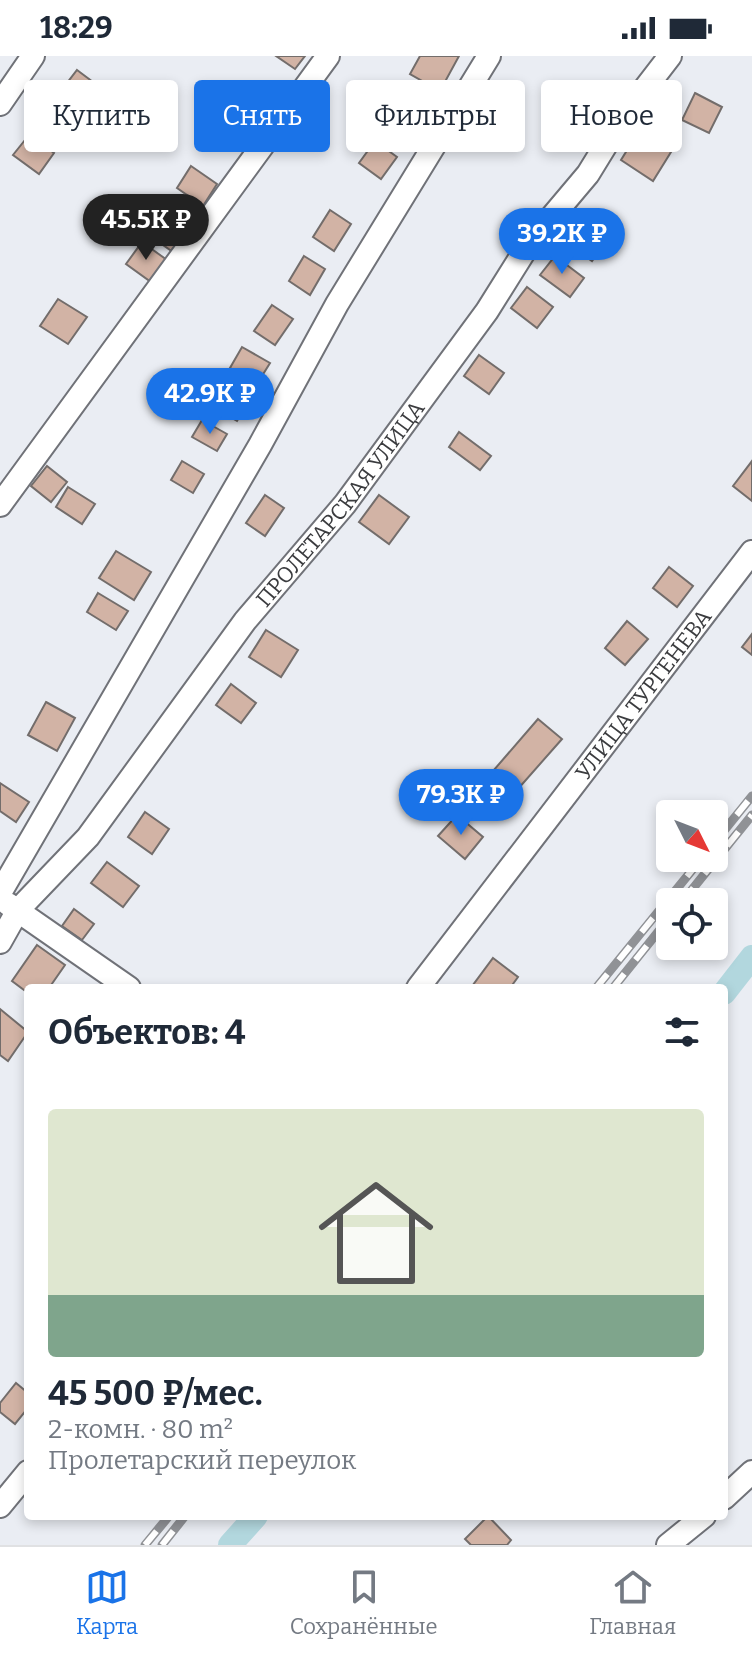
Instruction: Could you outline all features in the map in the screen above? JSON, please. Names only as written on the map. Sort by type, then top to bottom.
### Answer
[{"type":"street","points":[[0,104],[33,56]]},
{"type":"street","points":[[0,505],[328,56]]},
{"type":"street","points":[[0,893],[260,445],[337,304],[489,56]]},
{"type":"street","name":"ПРОЛЕТАРСКАЯ УЛИЦА","points":[[0,942],[9,905],[88,837],[245,621],[345,504],[487,311],[529,244],[588,174],[623,117],[670,56]]},
{"type":"street","name":"УЛИЦА ТУРГЕНЕВА","points":[[421,984],[752,552]]},
{"type":"street","points":[[9,905],[123,984]]},
{"type":"street","points":[[728,1494],[752,1472]]},
{"type":"street","points":[[0,1506],[24,1477]]},
{"type":"street","points":[[668,1545],[699,1520]]},
{"type":"building","points":[[276,56],[305,56],[295,69]]},
{"type":"building","points":[[420,56],[459,56],[446,80],[421,80],[410,74]]},
{"type":"building","points":[[77,70],[90,80],[69,80]]},
{"type":"building","points":[[695,93],[722,107],[709,133],[682,120]]},
{"type":"building","points":[[24,141],[24,152],[54,153],[39,174],[13,155]]},
{"type":"building","points":[[367,152],[390,152],[397,157],[381,179],[359,163]]},
{"type":"building","points":[[626,152],[671,152],[653,181],[621,160]]},
{"type":"building","points":[[191,166],[217,184],[203,206],[177,188]]},
{"type":"building","points":[[163,207],[191,226],[173,252],[146,233]]},
{"type":"building","points":[[330,210],[351,224],[334,251],[313,237]]},
{"type":"building","points":[[579,220],[607,240],[592,261],[564,241]]},
{"type":"building","points":[[142,242],[167,260],[151,282],[126,264]]},
{"type":"building","points":[[304,256],[325,269],[310,295],[289,281]]},
{"type":"building","points":[[555,256],[584,278],[570,297],[540,275]]},
{"type":"building","points":[[527,287],[553,307],[537,328],[511,308]]},
{"type":"building","points":[[58,299],[87,317],[68,344],[40,326]]},
{"type":"building","points":[[272,305],[293,319],[275,345],[254,331]]},
{"type":"building","points":[[242,347],[270,363],[257,384],[230,368]]},
{"type":"building","points":[[479,355],[504,373],[489,394],[464,376]]},
{"type":"building","points":[[227,389],[249,401],[237,421],[215,408]]},
{"type":"building","points":[[202,420],[227,434],[217,451],[192,437]]},
{"type":"building","points":[[459,432],[491,456],[480,470],[449,447]]},
{"type":"building","points":[[182,461],[204,474],[193,493],[171,480]]},
{"type":"building","points":[[752,461],[752,501],[733,486]]},
{"type":"building","points":[[47,466],[67,482],[51,502],[31,486]]},
{"type":"building","points":[[68,487],[95,504],[82,524],[56,507]]},
{"type":"building","points":[[265,495],[284,508],[265,536],[246,523]]},
{"type":"building","points":[[379,495],[409,517],[389,544],[359,522]]},
{"type":"building","points":[[116,551],[151,572],[134,600],[99,578]]},
{"type":"building","points":[[669,567],[693,586],[677,607],[653,588]]},
{"type":"building","points":[[98,593],[128,611],[116,630],[87,612]]},
{"type":"building","points":[[627,621],[648,639],[625,665],[605,648]]},
{"type":"building","points":[[266,630],[298,650],[281,677],[249,657]]},
{"type":"building","points":[[752,634],[752,655],[742,647]]},
{"type":"building","points":[[231,684],[256,703],[241,723],[216,705]]},
{"type":"building","points":[[46,702],[75,718],[57,751],[28,735]]},
{"type":"building","points":[[538,719],[562,739],[510,798],[487,778]]},
{"type":"building","points":[[0,783],[29,802],[16,822],[0,811]]},
{"type":"building","points":[[145,812],[169,829],[152,854],[128,837]]},
{"type":"building","points":[[457,815],[483,837],[465,859],[438,836]]},
{"type":"building","points":[[107,862],[139,886],[123,907],[91,883]]},
{"type":"building","points":[[74,909],[94,924],[82,940],[62,926]]},
{"type":"building","points":[[37,945],[65,965],[52,984],[24,984],[24,990],[12,981]]},
{"type":"building","points":[[493,958],[518,977],[513,984],[474,984]]},
{"type":"building","points":[[0,1009],[24,1029],[24,1038],[8,1061],[0,1055]]},
{"type":"building","points":[[16,1383],[24,1390],[24,1413],[15,1424],[0,1412],[0,1403]]},
{"type":"building","points":[[484,1520],[492,1520],[511,1540],[507,1545],[471,1545],[465,1539]]},
{"type":"waterway","points":[[728,988],[752,957]]},
{"type":"waterway","points":[[230,1545],[252,1520]]},
{"type":"railway","points":[[728,826],[752,796]]},
{"type":"railway","points":[[693,888],[752,815]]},
{"type":"railway","points":[[599,984],[691,872]]},
{"type":"railway","points":[[616,984],[656,934]]},
{"type":"railway","points":[[145,1545],[166,1520]]},
{"type":"railway","points":[[162,1545],[182,1520]]}]
